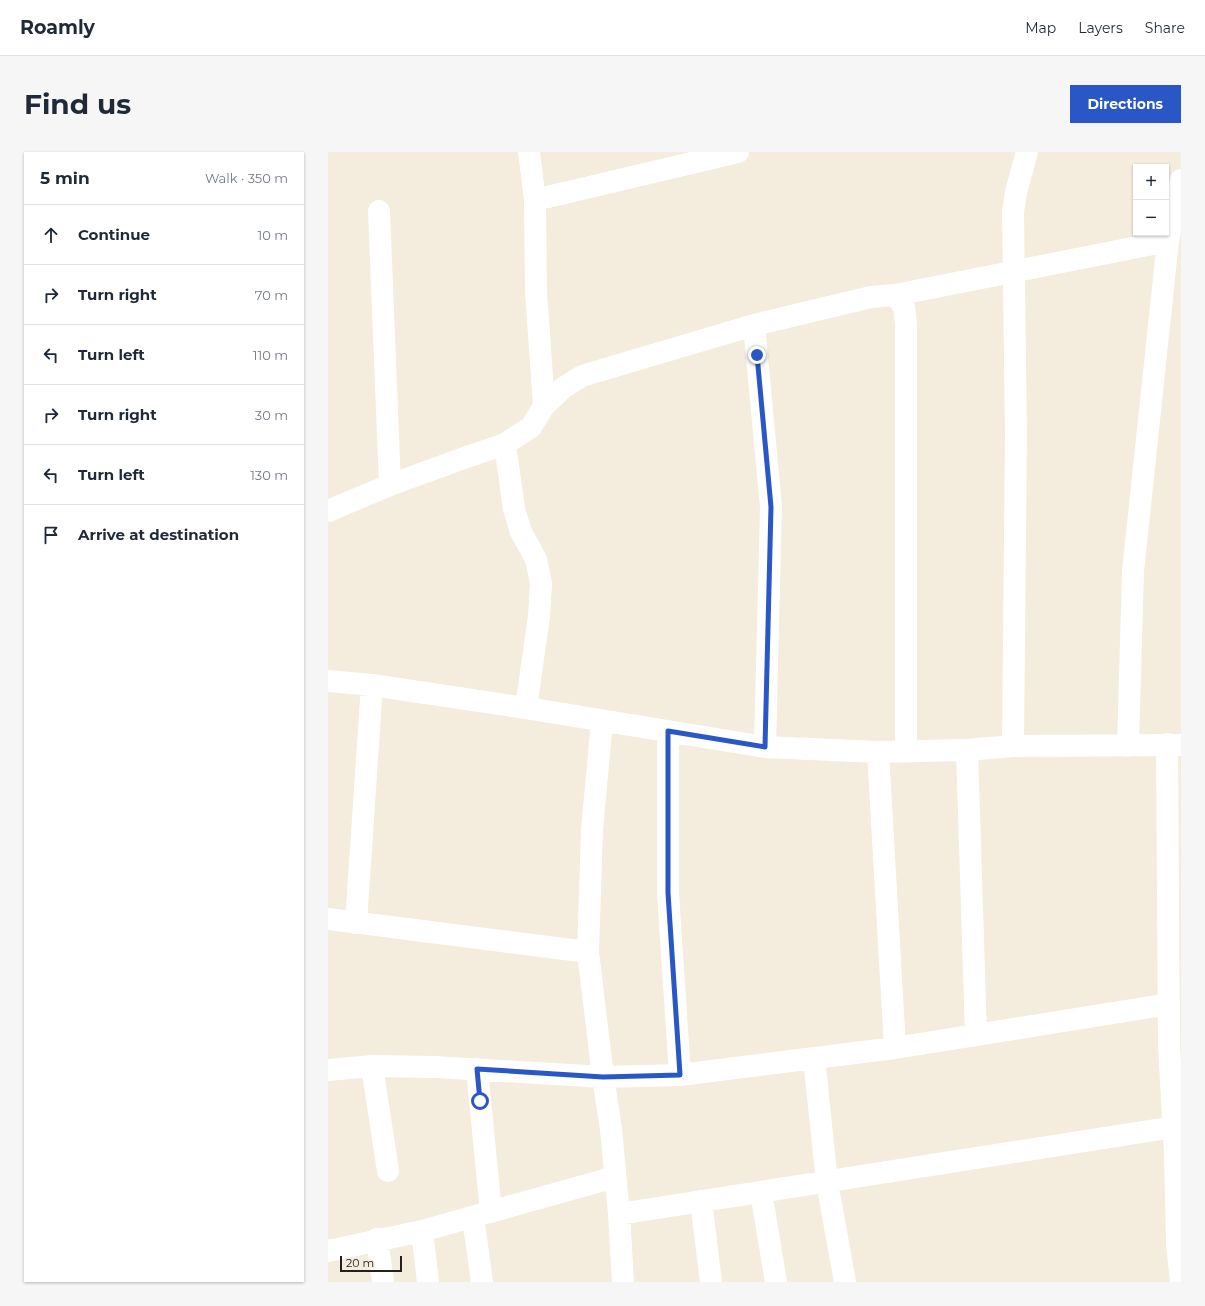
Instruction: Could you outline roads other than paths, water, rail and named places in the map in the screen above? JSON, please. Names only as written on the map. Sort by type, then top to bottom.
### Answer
[{"type":"street","points":[[529,152],[535,200],[536,291],[544,406]]},
{"type":"street","points":[[535,200],[738,152]]},
{"type":"street","points":[[1013,746],[1016,433],[1013,212],[1016,192],[1027,152]]},
{"type":"street","points":[[1128,746],[1133,571],[1168,241],[1181,180]]},
{"type":"street","points":[[379,211],[390,485]]},
{"type":"street","points":[[328,511],[390,485],[504,444],[531,427],[544,406],[562,388],[582,376],[754,325],[871,298],[895,295],[1013,270],[1168,241]]},
{"type":"street","points":[[895,295],[904,307],[906,324],[906,751]]},
{"type":"street","points":[[754,325],[771,507],[765,747]]},
{"type":"street","points":[[504,444],[514,508],[521,532],[536,560],[541,584],[539,616],[526,708]]},
{"type":"street","points":[[328,681],[372,685],[526,708],[765,747],[878,752],[968,750],[1013,746],[1174,745],[1168,1004],[1175,1044],[1174,1127],[1178,1154],[1181,1281]]},
{"type":"street","points":[[356,923],[372,685]]},
{"type":"street","points":[[602,721],[592,830],[588,952],[603,1077],[611,1129],[619,1214],[622,1282]]},
{"type":"street","points":[[668,731],[668,893],[680,1075]]},
{"type":"street","points":[[968,750],[976,1035]]},
{"type":"street","points":[[878,752],[895,1048]]},
{"type":"street","points":[[328,919],[588,952]]},
{"type":"street","points":[[328,1070],[372,1066],[477,1069],[603,1077],[680,1075],[895,1048],[1168,1004]]},
{"type":"street","points":[[814,1058],[827,1182],[845,1282]]},
{"type":"street","points":[[372,1066],[388,1171]]},
{"type":"street","points":[[477,1069],[482,1214],[482,1282]]},
{"type":"street","points":[[619,1214],[1174,1127]]},
{"type":"street","points":[[328,1250],[422,1231],[615,1177]]},
{"type":"street","points":[[761,1192],[776,1282]]},
{"type":"street","points":[[701,1201],[711,1282]]},
{"type":"street","points":[[422,1231],[428,1282]]},
{"type":"street","points":[[377,1240],[383,1282]]}]
